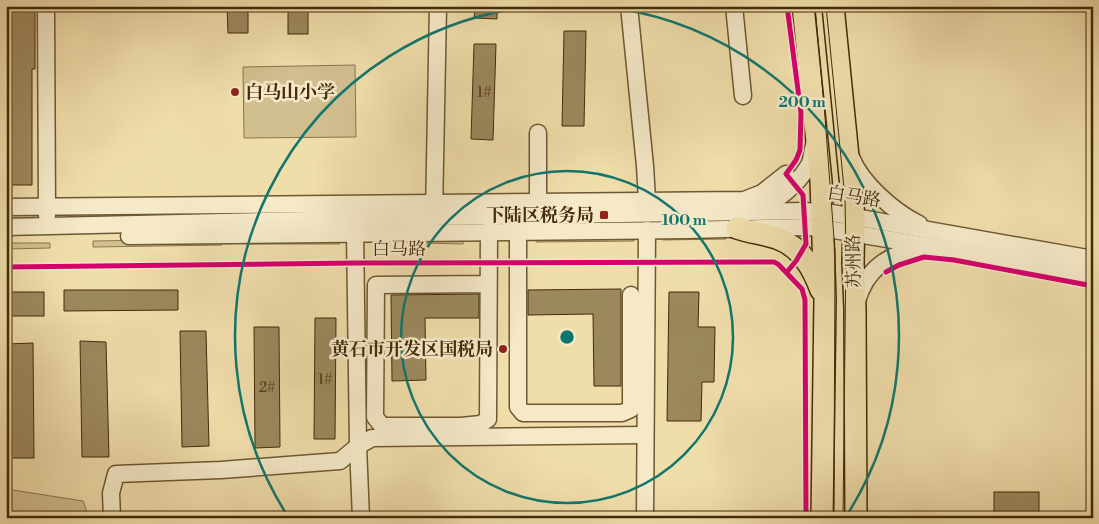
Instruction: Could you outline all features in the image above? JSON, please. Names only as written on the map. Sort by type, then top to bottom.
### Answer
[{"type":"main road","name":"苏州路","points":[[803,6],[821,181],[825,299],[822,518]]},
{"type":"main road","name":"苏州路","points":[[833,6],[854,225],[856,518]]},
{"type":"main road","points":[[731,221],[753,234],[779,239],[801,254],[811,266],[825,299]]},
{"type":"street","points":[[46,6],[47,226]]},
{"type":"street","points":[[434,210],[438,6]]},
{"type":"street","points":[[629,6],[645,166],[646,200]]},
{"type":"street","points":[[734,6],[743,96]]},
{"type":"street","points":[[538,133],[538,208]]},
{"type":"street","points":[[731,221],[758,208],[784,192],[794,183],[810,164],[816,136]]},
{"type":"street","points":[[846,144],[855,167],[875,191],[904,217],[924,226],[944,240]]},
{"type":"street","points":[[6,207],[434,210],[538,208],[646,200],[744,200],[762,193],[786,174]]},
{"type":"street","name":"白马路","points":[[538,208],[731,221],[822,220],[944,240],[1093,259]]},
{"type":"street","name":"白马路","points":[[6,227],[434,210]]},
{"type":"street","name":"白马路","points":[[6,238],[489,230],[646,230],[731,221]]},
{"type":"street","points":[[488,284],[376,285],[375,417],[382,426],[461,426],[481,424],[488,418],[489,230]]},
{"type":"street","points":[[518,230],[518,407],[523,413],[622,413],[631,409],[630,295]]},
{"type":"street","points":[[645,518],[646,230]]},
{"type":"street","points":[[355,232],[361,518]]},
{"type":"street","points":[[855,308],[861,287],[870,273],[897,254],[944,240]]},
{"type":"street","name":"白马路","points":[[944,240],[1093,274]]},
{"type":"street","points":[[112,518],[111,493],[116,474],[221,470],[340,461],[358,446],[372,438],[645,435]]},
{"type":"shaded area","points":[[355,65],[356,137],[244,138],[243,67]]},
{"type":"shaded area","points":[[219,210],[219,216],[90,218],[90,212]]},
{"type":"shaded area","points":[[6,213],[34,213],[34,219],[6,219]]},
{"type":"shaded area","points":[[726,233],[726,239],[663,240],[662,234]]},
{"type":"shaded area","points":[[634,235],[634,241],[536,242],[536,236]]},
{"type":"shaded area","points":[[423,237],[463,238],[463,244],[423,243]]},
{"type":"shaded area","points":[[246,238],[339,238],[339,244],[246,244]]},
{"type":"shaded area","points":[[222,239],[222,245],[93,247],[93,241]]},
{"type":"shaded area","points":[[6,243],[50,243],[50,248],[6,249]]},
{"type":"shaded area","points":[[6,489],[83,501],[89,518],[6,518]]},
{"type":"building","points":[[11,6],[35,6],[35,69],[32,69],[32,185],[7,185],[7,81],[11,81]]},
{"type":"building","points":[[227,6],[248,6],[248,33],[228,33]]},
{"type":"building","points":[[288,6],[308,6],[308,34],[288,34]]},
{"type":"building","points":[[475,6],[497,6],[497,19],[474,18]]},
{"type":"building","points":[[564,31],[586,31],[584,126],[562,126]]},
{"type":"building","points":[[474,44],[496,44],[493,140],[471,139]]},
{"type":"building","points":[[621,289],[621,386],[594,386],[593,314],[528,315],[528,290]]},
{"type":"building","points":[[64,290],[178,290],[178,310],[64,311]]},
{"type":"building","points":[[6,292],[44,292],[44,316],[6,316]]},
{"type":"building","points":[[669,292],[699,292],[698,327],[715,327],[714,382],[702,382],[701,421],[667,421]]},
{"type":"building","points":[[479,294],[479,318],[425,318],[426,380],[392,381],[391,295]]},
{"type":"building","points":[[315,318],[336,318],[335,439],[314,439]]},
{"type":"building","points":[[254,327],[279,327],[280,447],[255,448]]},
{"type":"building","points":[[180,331],[206,331],[209,446],[182,447]]},
{"type":"building","points":[[80,341],[106,342],[109,457],[82,457]]},
{"type":"building","points":[[33,343],[34,458],[7,458],[6,344]]},
{"type":"building","points":[[994,492],[1039,492],[1039,518],[994,518]]},
{"type":"tram line","points":[[815,6],[835,252],[834,518]]},
{"type":"tram line","points":[[826,6],[845,198],[843,518]]},
{"type":"cycle path","points":[[787,6],[801,113],[800,150],[796,160],[786,174],[803,195],[806,244],[787,272]]},
{"type":"cycle path","points":[[886,272],[899,265],[924,257],[954,260],[1093,286]]},
{"type":"cycle path","points":[[6,267],[355,263],[774,262],[802,289],[805,300],[806,518]]},
{"type":"place","name":"白马山小学","points":[[235,92]]},
{"type":"place","name":"下陆区税务局","points":[[604,215]]},
{"type":"place","name":"黄石市开发区国税局","points":[[503,349]]}]
